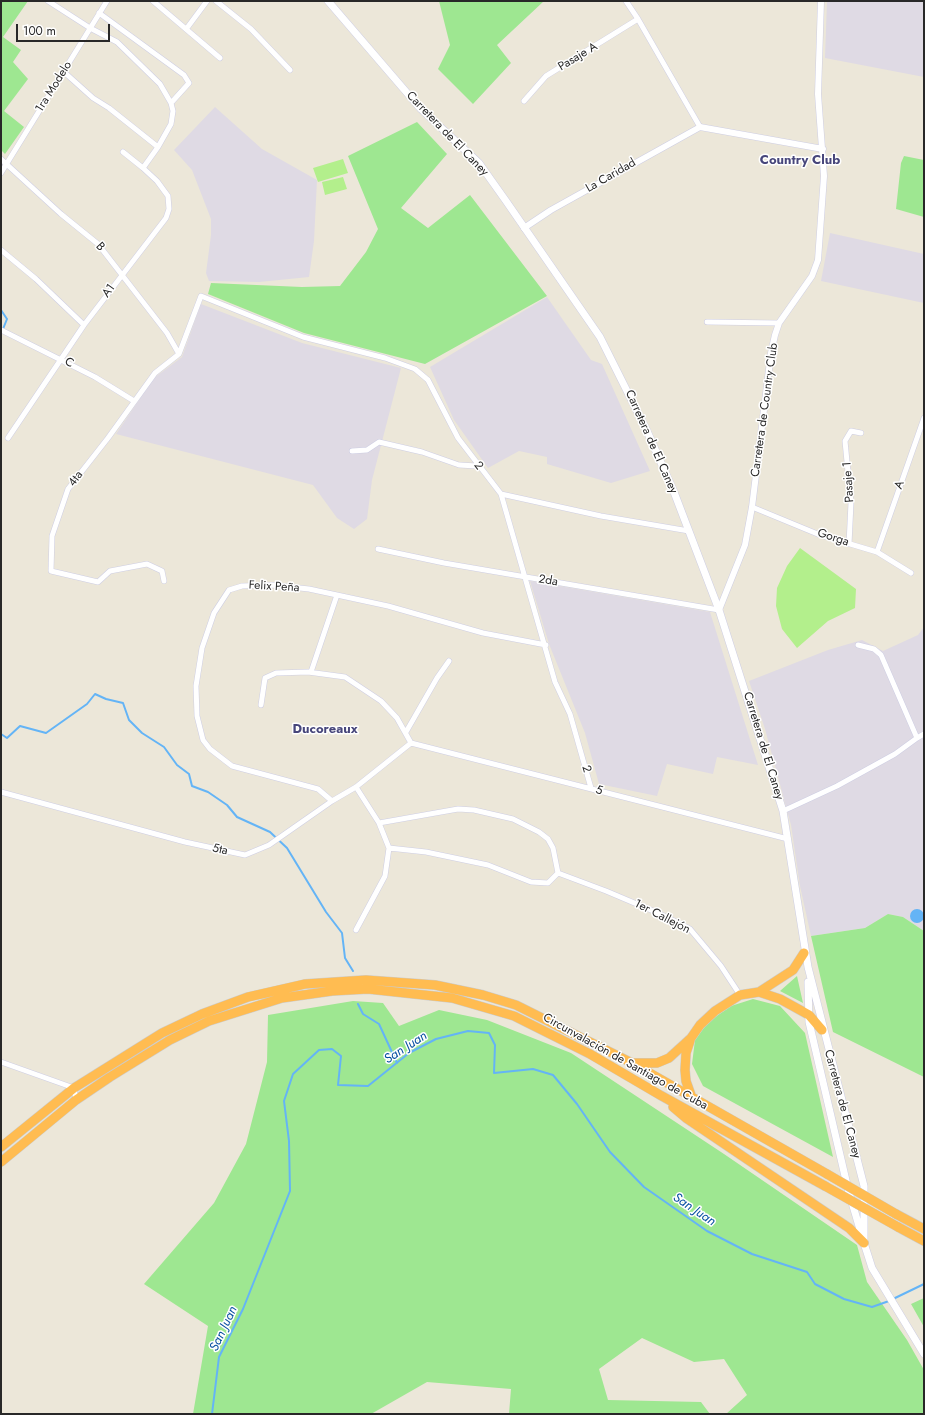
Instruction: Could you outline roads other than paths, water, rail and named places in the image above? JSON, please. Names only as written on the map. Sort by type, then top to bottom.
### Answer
[{"type":"highway","points":[[713,1124],[691,1097],[686,1080],[686,1053],[692,1038],[700,1025],[715,1011],[740,995],[760,992],[793,970],[804,953]]},
{"type":"highway","name":"Circunvalación de Santiago de Cuba","points":[[1,1147],[74,1088],[162,1033],[202,1014],[248,997],[305,984],[342,980],[366,980],[435,985],[483,995],[516,1005],[543,1017],[632,1063],[924,1229]]},
{"type":"highway","name":"Circunvalación de Santiago de Cuba","points":[[1,1162],[76,1100],[170,1040],[208,1021],[282,998],[332,991],[368,989],[452,998],[514,1016],[590,1054],[660,1095],[924,1242]]},
{"type":"highway","points":[[760,992],[780,999],[794,1007],[822,1030]]},
{"type":"highway","points":[[632,1063],[651,1063],[663,1061],[676,1053],[692,1038]]},
{"type":"highway","points":[[686,1080],[694,1094],[706,1105]]},
{"type":"highway","points":[[660,1095],[686,1118],[849,1228],[864,1244]]},
{"type":"main road","name":"Carretera de El Caney","points":[[328,1],[420,108],[479,163],[595,330],[618,370],[668,478],[719,610],[783,811],[804,953],[822,1030],[843,1100],[864,1186],[864,1244]]},
{"type":"main road","name":"Carretera de El Caney","points":[[808,967],[809,1019],[848,1189],[864,1244],[872,1268],[906,1321],[924,1354]]},
{"type":"street","points":[[48,1],[90,28],[117,42],[160,84],[171,103],[173,111],[171,124],[158,147],[143,168]]},
{"type":"street","name":"1ra Modelo","points":[[1,174],[107,1]]},
{"type":"street","points":[[153,1],[187,28],[220,58]]},
{"type":"street","points":[[187,28],[207,1]]},
{"type":"street","points":[[216,1],[251,29],[290,70]]},
{"type":"street","points":[[626,1],[638,19],[700,127],[823,149]]},
{"type":"street","name":"Carretera de Country Club","points":[[719,610],[745,545],[752,507],[771,353],[779,323],[812,276],[818,260],[822,216],[823,149],[818,94],[821,1]]},
{"type":"street","points":[[99,14],[184,75],[189,83],[171,103]]},
{"type":"street","name":"Pasaje A","points":[[524,101],[546,76],[638,19]]},
{"type":"street","points":[[64,72],[93,98],[109,108],[158,147]]},
{"type":"street","name":"La Caridad","points":[[524,228],[551,210],[700,127]]},
{"type":"street","name":"A1","points":[[8,438],[84,325],[122,273],[166,218],[169,209],[168,196],[158,181],[123,152]]},
{"type":"street","name":"B","points":[[1,159],[61,214],[98,244],[167,333],[179,354]]},
{"type":"street","points":[[1,250],[36,279],[84,325]]},
{"type":"street","name":"2","points":[[179,354],[201,296],[303,337],[385,358],[414,369],[428,380],[458,438],[477,466],[501,494],[546,645],[555,682],[570,714],[591,788]]},
{"type":"street","points":[[707,322],[779,323]]},
{"type":"street","name":"C","points":[[1,330],[95,377],[134,401]]},
{"type":"street","name":"4ta","points":[[164,581],[162,571],[147,564],[110,571],[98,582],[51,571],[52,536],[68,488],[108,438],[155,373],[179,354]]},
{"type":"street","name":"A","points":[[877,552],[924,418]]},
{"type":"street","name":"Pasaje 1","points":[[849,544],[851,503],[846,441],[851,431],[861,433]]},
{"type":"street","points":[[352,451],[367,450],[379,442],[422,452],[460,465],[477,466]]},
{"type":"street","points":[[501,494],[601,516],[689,532]]},
{"type":"street","name":"Gorga","points":[[752,507],[820,535],[877,552],[911,573]]},
{"type":"street","name":"2da","points":[[378,549],[525,577],[719,610]]},
{"type":"street","name":"Felix Peña","points":[[332,801],[318,790],[232,766],[210,749],[203,740],[199,729],[197,716],[196,686],[202,648],[214,613],[229,590],[242,586],[272,586],[337,595],[388,606],[483,633],[546,645]]},
{"type":"street","points":[[311,672],[337,595]]},
{"type":"street","points":[[858,645],[874,649],[881,655],[917,738]]},
{"type":"street","points":[[406,732],[437,678],[450,661]]},
{"type":"street","points":[[261,705],[265,678],[281,672],[311,672],[345,677],[381,701],[397,718],[411,743]]},
{"type":"street","points":[[783,811],[837,786],[895,754],[924,734]]},
{"type":"street","name":"5ta","points":[[1,792],[223,851],[246,855],[269,845],[332,801],[356,788],[411,743]]},
{"type":"street","name":"5","points":[[411,743],[788,839]]},
{"type":"street","points":[[356,788],[379,823],[389,848],[386,876],[356,930]]},
{"type":"street","points":[[379,823],[458,809],[474,810],[513,819],[539,832],[548,839],[554,848],[558,874],[548,883],[531,882],[488,865],[426,852],[389,848]]},
{"type":"street","name":"1er Callejón","points":[[558,874],[632,902],[690,929],[721,966],[740,995]]},
{"type":"street","points":[[1,1062],[74,1088],[76,1100]]},
{"type":"water","points":[[917,909],[922,911],[924,916],[922,921],[917,923],[912,921],[910,916],[912,911]]},
{"type":"waterway","points":[[1,310],[7,319],[1,334]]},
{"type":"waterway","points":[[1,734],[7,738],[20,726],[46,733],[87,704],[95,694],[106,699],[123,703],[129,720],[142,733],[164,747],[177,765],[189,774],[192,786],[208,792],[227,805],[237,817],[270,832],[287,848],[326,912],[342,933],[345,958],[353,971]]},
{"type":"waterway","points":[[358,1004],[363,1014],[379,1024],[397,1063]]},
{"type":"waterway","name":"San Juan","points":[[212,1414],[219,1357],[243,1309],[290,1191],[289,1141],[284,1101],[293,1074],[319,1050],[332,1049],[341,1056],[338,1085],[368,1086],[409,1053],[436,1039],[468,1031],[489,1033],[495,1045],[494,1073],[533,1069],[553,1075],[577,1104],[610,1152],[644,1187],[707,1231],[752,1254],[807,1272],[815,1284],[844,1299],[872,1307],[889,1301]]},
{"type":"waterway","name":"San Juan","points":[[893,1299],[924,1284]]},
{"type":"district","name":"Country Club","points":[[800,161]]},
{"type":"district","name":"Ducoreaux","points":[[325,730]]}]
